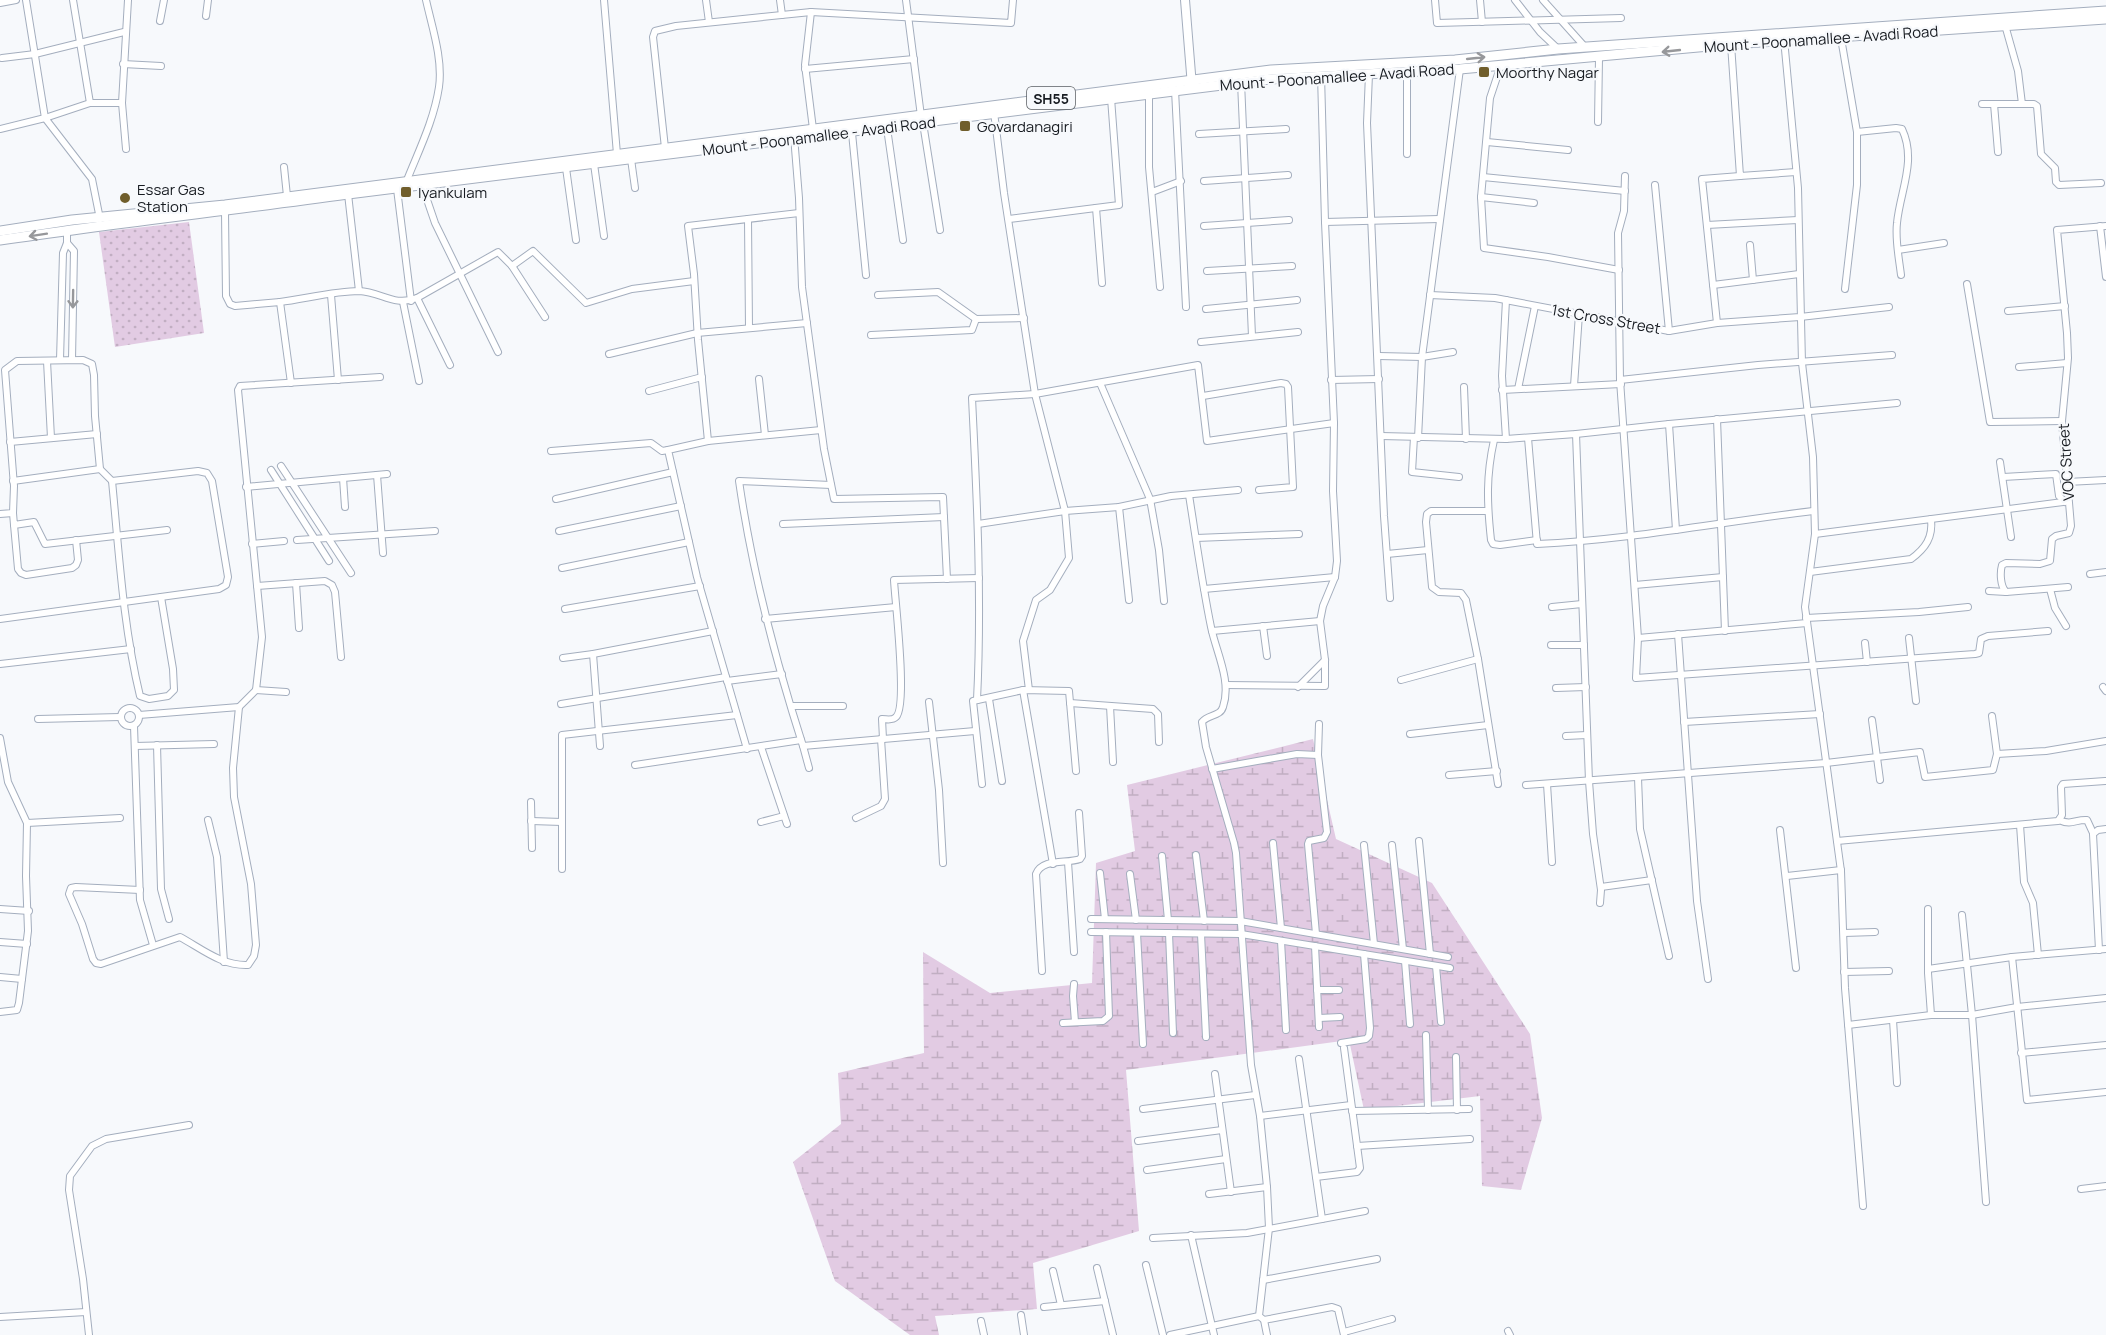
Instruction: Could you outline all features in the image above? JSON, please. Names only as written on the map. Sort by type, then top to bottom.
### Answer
[{"type":"main road","points":[[1185,0],[1192,83]]},
{"type":"main road","name":"Mount - Poonamallee - Avadi Road","points":[[993,109],[1175,90],[1192,83],[1241,82],[1558,49],[1784,36],[2106,11]]},
{"type":"main road","name":"Mount - Poonamallee - Avadi Road","points":[[0,231],[225,212],[397,189],[407,184],[422,185],[566,168],[794,136],[813,129],[922,119],[1192,83],[1271,70],[1369,74],[1460,69],[1731,44],[1784,36],[1841,38],[2106,19]]},
{"type":"main road","name":"Mount - Poonamallee - Avadi Road","points":[[0,240],[67,230],[101,222],[287,196],[407,184],[665,148],[887,128],[922,119]]},
{"type":"street","points":[[0,3],[16,0]]},
{"type":"street","points":[[26,0],[45,118],[92,179],[101,222]]},
{"type":"street","points":[[73,0],[90,103]]},
{"type":"street","points":[[126,149],[122,103],[124,32],[128,0]]},
{"type":"street","points":[[160,21],[164,0]]},
{"type":"street","points":[[206,16],[208,0]]},
{"type":"street","points":[[407,184],[429,127],[439,86],[439,65],[426,0]]},
{"type":"street","points":[[604,0],[617,154]]},
{"type":"street","points":[[706,0],[709,22]]},
{"type":"street","points":[[780,0],[782,15]]},
{"type":"street","points":[[906,0],[940,230]]},
{"type":"street","points":[[665,148],[653,37],[655,31],[709,22],[811,12],[1011,23],[1013,0]]},
{"type":"street","points":[[1435,0],[1437,23],[1621,18]]},
{"type":"street","points":[[1480,0],[1482,22]]},
{"type":"street","points":[[1515,0],[1558,49]]},
{"type":"street","points":[[1543,0],[1585,47]]},
{"type":"street","points":[[811,12],[805,69],[813,129]]},
{"type":"street","points":[[2006,25],[2018,71],[2022,104]]},
{"type":"street","points":[[2,58],[35,54],[124,32]]},
{"type":"street","points":[[1784,36],[1796,172],[1802,363],[1813,457],[1815,534],[1805,607],[1841,870],[1844,972],[1863,1206]]},
{"type":"street","points":[[1841,38],[1857,132],[1857,185],[1845,289]]},
{"type":"street","points":[[1731,44],[1740,176]]},
{"type":"street","points":[[1598,122],[1599,57]]},
{"type":"street","points":[[805,69],[914,59]]},
{"type":"street","points":[[123,64],[161,66]]},
{"type":"street","points":[[1502,65],[1490,98],[1481,197],[1484,248],[1619,270]]},
{"type":"street","points":[[1459,477],[1412,472],[1422,357],[1460,69]]},
{"type":"street","points":[[1226,685],[1325,686],[1325,660],[1320,621],[1323,606],[1335,577],[1337,561],[1321,72]]},
{"type":"street","points":[[1407,72],[1407,154]]},
{"type":"street","points":[[1369,74],[1367,123],[1390,598]]},
{"type":"street","points":[[1241,82],[1252,336]]},
{"type":"street","points":[[1175,90],[1186,307]]},
{"type":"street","points":[[1149,93],[1149,167],[1160,287]]},
{"type":"street","points":[[1009,219],[1119,205],[1111,98]]},
{"type":"street","points":[[0,129],[45,118],[90,103],[122,103]]},
{"type":"street","points":[[1982,104],[2034,104],[2037,106],[2041,154],[2055,168],[2056,182],[2059,185],[2101,183]]},
{"type":"street","points":[[1994,104],[1998,152]]},
{"type":"street","points":[[993,109],[1035,394],[1065,511],[1069,558],[1050,590],[1036,600],[1023,641],[1026,690],[1053,864]]},
{"type":"street","points":[[887,128],[903,240]]},
{"type":"street","points":[[1857,132],[1896,128],[1902,129],[1906,138],[1909,160],[1896,224],[1900,275]]},
{"type":"street","points":[[1199,134],[1286,129]]},
{"type":"street","points":[[852,132],[866,275]]},
{"type":"street","points":[[794,136],[802,287],[821,430],[834,499],[943,497],[947,579]]},
{"type":"street","points":[[1487,142],[1568,150]]},
{"type":"street","points":[[632,159],[635,188]]},
{"type":"street","points":[[594,164],[604,236]]},
{"type":"street","points":[[284,167],[287,196]]},
{"type":"street","points":[[566,168],[576,240]]},
{"type":"street","points":[[1717,323],[1702,179],[1796,172]]},
{"type":"street","points":[[1204,180],[1288,175]]},
{"type":"street","points":[[1625,176],[1624,211],[1618,233],[1619,322],[1638,638],[1636,678],[1975,654],[1979,653],[1981,639],[1988,636],[2048,631]]},
{"type":"street","points":[[1483,177],[1625,190]]},
{"type":"street","points":[[1152,192],[1180,181]]},
{"type":"street","points":[[422,185],[435,223],[498,352]]},
{"type":"street","points":[[1655,185],[1669,330]]},
{"type":"street","points":[[397,189],[414,299],[450,365]]},
{"type":"street","points":[[348,194],[359,291]]},
{"type":"street","points":[[1481,197],[1533,203]]},
{"type":"street","points":[[1096,208],[1102,283]]},
{"type":"street","points":[[225,212],[226,296],[230,304],[235,306],[359,291],[403,302],[414,299],[498,252],[512,266],[545,317]]},
{"type":"street","points":[[708,441],[687,226],[799,213]]},
{"type":"street","points":[[748,219],[749,328]]},
{"type":"street","points":[[1325,222],[1439,219]]},
{"type":"street","points":[[1204,226],[1289,220]]},
{"type":"street","points":[[1707,225],[1798,220]]},
{"type":"street","points":[[2103,226],[2106,277]]},
{"type":"street","name":"VOC Street","points":[[2006,592],[2003,589],[2002,565],[2006,563],[2040,564],[2050,561],[2052,539],[2069,533],[2071,526],[2066,502],[2067,482],[2062,421],[2067,363],[2065,306],[2057,230],[2103,226]]},
{"type":"street","points":[[60,360],[63,253],[67,243],[67,230]]},
{"type":"street","points":[[67,243],[74,251],[72,360]]},
{"type":"street","points":[[1898,250],[1944,243]]},
{"type":"street","points":[[1749,244],[1753,280]]},
{"type":"street","points":[[512,266],[533,251],[586,303],[632,289],[694,281]]},
{"type":"street","points":[[1207,271],[1292,266]]},
{"type":"street","points":[[1713,285],[1799,274]]},
{"type":"street","points":[[1967,284],[1990,422],[2062,421]]},
{"type":"street","points":[[878,295],[938,292],[976,319],[1024,318]]},
{"type":"street","points":[[331,295],[338,380]]},
{"type":"street","name":"1st Cross Street","points":[[1430,295],[1495,298],[1669,330],[1717,323],[1889,308]]},
{"type":"street","points":[[1206,309],[1297,300]]},
{"type":"street","points":[[1506,300],[1502,390],[1506,439]]},
{"type":"street","points":[[280,302],[291,383]]},
{"type":"street","points":[[403,302],[419,381]]},
{"type":"street","points":[[1518,389],[1535,306]]},
{"type":"street","points":[[2008,311],[2065,306]]},
{"type":"street","points":[[1574,386],[1579,314]]},
{"type":"street","points":[[871,334],[972,330],[976,319]]},
{"type":"street","points":[[609,354],[697,333],[807,323]]},
{"type":"street","points":[[1201,342],[1298,332]]},
{"type":"street","points":[[1379,356],[1422,357],[1452,352]]},
{"type":"street","points":[[1502,390],[1621,382],[1758,365],[1892,355]]},
{"type":"street","points":[[76,540],[78,560],[72,568],[26,575],[18,569],[5,370],[17,362],[83,360],[92,364],[100,470],[112,481],[131,649],[140,696],[149,699],[168,696],[174,690],[173,669],[161,597]]},
{"type":"street","points":[[47,361],[51,438]]},
{"type":"street","points":[[2019,366],[2067,363]]},
{"type":"street","points":[[977,700],[979,578],[972,398],[1035,394],[1198,365],[1207,441],[1334,423]]},
{"type":"street","points":[[140,890],[71,888],[69,894],[96,963],[101,964],[180,937],[224,962],[234,965],[248,964],[254,956],[256,945],[251,884],[234,796],[233,768],[239,707],[256,690],[262,637],[238,390],[240,386],[246,385],[380,377]]},
{"type":"street","points":[[649,391],[702,378]]},
{"type":"street","points":[[759,379],[765,435]]},
{"type":"street","points":[[1331,380],[1379,379]]},
{"type":"street","points":[[1100,383],[1150,499],[1159,550],[1164,601]]},
{"type":"street","points":[[1203,396],[1286,384],[1289,391],[1293,487],[1259,490]]},
{"type":"street","points":[[1464,387],[1466,439]]},
{"type":"street","points":[[1381,436],[1494,440],[1528,438],[1897,403]]},
{"type":"street","points":[[1717,419],[1725,631]]},
{"type":"street","points":[[1669,424],[1676,530]]},
{"type":"street","points":[[551,451],[651,443],[662,451],[708,441],[821,430]]},
{"type":"street","points":[[10,442],[97,434]]},
{"type":"street","points":[[1576,434],[1589,781],[1593,834],[1601,887],[1600,903]]},
{"type":"street","points":[[1528,438],[1537,544],[1632,536],[1813,511]]},
{"type":"street","points":[[1494,440],[1488,468],[1487,511],[1493,544],[1537,540]]},
{"type":"street","points":[[668,450],[700,586],[747,749]]},
{"type":"street","points":[[2000,462],[2011,537]]},
{"type":"street","points":[[281,466],[351,573]]},
{"type":"street","points":[[13,481],[100,470]]},
{"type":"street","points":[[271,470],[328,561]]},
{"type":"street","points":[[0,619],[219,589],[226,585],[228,577],[212,481],[207,473],[198,471],[112,481]]},
{"type":"street","points":[[556,499],[673,472]]},
{"type":"street","points":[[246,487],[387,474]]},
{"type":"street","points":[[2003,477],[2056,474],[2059,496],[2066,502]]},
{"type":"street","points":[[377,475],[383,553]]},
{"type":"street","points":[[343,478],[345,507]]},
{"type":"street","points":[[809,768],[765,618],[739,480],[831,485]]},
{"type":"street","points":[[2067,482],[2106,480]]},
{"type":"street","points":[[978,524],[1065,511],[1119,507],[1150,499],[1238,490]]},
{"type":"street","points":[[1190,495],[1212,631],[1226,685],[1222,710],[1219,714],[1204,718],[1202,722],[1206,747],[1234,843],[1251,1065],[1260,1116],[1267,1186],[1269,1228],[1261,1318],[1267,1335]]},
{"type":"street","points":[[1815,534],[2066,502]]},
{"type":"street","points":[[559,531],[681,506]]},
{"type":"street","points":[[1119,507],[1129,600]]},
{"type":"street","points":[[1487,511],[1431,511],[1427,514],[1426,522],[1432,587],[1439,592],[1461,593],[1466,600],[1498,784]]},
{"type":"street","points":[[0,514],[13,513]]},
{"type":"street","points":[[783,524],[944,518]]},
{"type":"street","points":[[1810,572],[1911,559],[1924,548],[1931,536],[1932,519]]},
{"type":"street","points":[[14,525],[34,522],[45,544],[167,530]]},
{"type":"street","points":[[297,540],[435,531]]},
{"type":"street","points":[[1196,538],[1299,534]]},
{"type":"street","points":[[252,544],[284,541]]},
{"type":"street","points":[[562,568],[689,542]]},
{"type":"street","points":[[1387,554],[1428,550]]},
{"type":"street","points":[[2090,574],[2106,572]]},
{"type":"street","points":[[1204,588],[1335,577]]},
{"type":"street","points":[[1635,585],[1723,577]]},
{"type":"street","points":[[856,818],[881,806],[885,799],[882,719],[892,719],[899,712],[902,693],[894,580],[979,578]]},
{"type":"street","points":[[257,586],[325,581],[332,585],[335,592],[341,657]]},
{"type":"street","points":[[296,583],[299,628]]},
{"type":"street","points":[[565,609],[700,586]]},
{"type":"street","points":[[1989,591],[2006,592],[2068,587]]},
{"type":"street","points":[[2050,589],[2055,608],[2066,626]]},
{"type":"street","points":[[1552,607],[1582,604]]},
{"type":"street","points":[[765,618],[896,607]]},
{"type":"street","points":[[1638,638],[1725,631],[1807,620],[1968,607]]},
{"type":"street","points":[[1212,631],[1320,621]]},
{"type":"street","points":[[1263,626],[1267,656]]},
{"type":"street","points":[[563,658],[713,631]]},
{"type":"street","points":[[1678,634],[1696,901],[1708,978]]},
{"type":"street","points":[[1909,638],[1916,701]]},
{"type":"street","points":[[1865,643],[1867,662]]},
{"type":"street","points":[[1551,645],[1584,645]]},
{"type":"street","points":[[0,664],[131,649]]},
{"type":"street","points":[[593,654],[600,746]]},
{"type":"street","points":[[1401,680],[1478,659]]},
{"type":"street","points":[[1298,687],[1325,660]]},
{"type":"street","points":[[561,704],[727,679],[782,674]]},
{"type":"street","points":[[1556,688],[1586,687]]},
{"type":"street","points":[[256,690],[286,692]]},
{"type":"street","points":[[981,784],[973,701],[1026,690],[1070,691],[1076,771]]},
{"type":"street","points":[[989,699],[1002,781]]},
{"type":"street","points":[[929,702],[939,790],[943,863]]},
{"type":"street","points":[[1070,703],[1153,709],[1158,714],[1159,742]]},
{"type":"street","points":[[791,706],[843,706]]},
{"type":"street","points":[[1110,706],[1113,762]]},
{"type":"street","points":[[139,715],[239,707]]},
{"type":"street","points":[[120,717],[122,711],[128,708],[134,708],[139,715],[134,726],[140,900],[153,945]]},
{"type":"street","points":[[1684,722],[1820,714]]},
{"type":"street","points":[[562,869],[562,735],[737,715]]},
{"type":"street","points":[[1527,785],[1826,763],[1920,752],[1925,777],[1993,770],[1997,754],[1992,716]]},
{"type":"street","points":[[38,719],[120,717]]},
{"type":"street","points":[[120,717],[125,725],[134,726]]},
{"type":"street","points":[[1872,720],[1880,780]]},
{"type":"street","points":[[1316,934],[1308,844],[1324,838],[1327,832],[1318,755],[1319,724]]},
{"type":"street","points":[[1410,734],[1488,725]]},
{"type":"street","points":[[635,765],[761,747],[975,731]]},
{"type":"street","points":[[1566,736],[1587,735]]},
{"type":"street","points":[[0,738],[8,782],[27,823],[26,876],[29,911],[19,1003],[16,1010],[0,1012]]},
{"type":"street","points":[[1997,754],[2046,751],[2106,741]]},
{"type":"street","points":[[135,746],[214,744]]},
{"type":"street","points":[[157,746],[160,889],[170,919]]},
{"type":"street","points":[[761,747],[787,824]]},
{"type":"street","points":[[1212,769],[1297,754],[1318,755]]},
{"type":"street","points":[[1239,764],[1241,772]]},
{"type":"street","points":[[1449,775],[1497,771]]},
{"type":"street","points":[[1638,778],[1640,829],[1669,957]]},
{"type":"street","points":[[2060,820],[2063,784],[2105,781]]},
{"type":"street","points":[[1547,784],[1552,862]]},
{"type":"street","points":[[531,802],[532,848]]},
{"type":"street","points":[[1042,972],[1036,874],[1038,868],[1044,865],[1077,860],[1082,856],[1078,813]]},
{"type":"street","points":[[760,822],[784,816]]},
{"type":"street","points":[[27,823],[120,818]]},
{"type":"street","points":[[208,820],[217,857],[224,962]]},
{"type":"street","points":[[1838,841],[2060,820],[2071,824],[2087,820],[2093,833],[2103,950],[2012,957],[1928,969]]},
{"type":"street","points":[[531,821],[562,822]]},
{"type":"street","points":[[2020,825],[2024,882],[2033,903],[2038,955]]},
{"type":"street","points":[[2093,833],[2106,829]]},
{"type":"street","points":[[1780,830],[1796,968]]},
{"type":"street","points":[[1419,842],[1430,954]]},
{"type":"street","points":[[1273,843],[1281,928]]},
{"type":"street","points":[[1364,845],[1374,944]]},
{"type":"street","points":[[1392,845],[1403,949]]},
{"type":"street","points":[[1196,855],[1204,921]]},
{"type":"street","points":[[1162,856],[1168,920]]},
{"type":"street","points":[[1068,862],[1074,952]]},
{"type":"street","points":[[1787,876],[1841,870]]},
{"type":"street","points":[[1100,873],[1105,920]]},
{"type":"street","points":[[1130,874],[1136,920]]},
{"type":"street","points":[[1601,887],[1652,880]]},
{"type":"street","points":[[0,909],[29,911]]},
{"type":"street","points":[[1928,909],[1931,1015]]},
{"type":"street","points":[[1962,915],[1986,1202]]},
{"type":"street","points":[[1091,919],[1240,921],[1448,957]]},
{"type":"street","points":[[1091,932],[1241,934],[1450,968]]},
{"type":"street","points":[[1063,1023],[1103,1021],[1109,1016],[1106,932]]},
{"type":"street","points":[[1302,932],[1304,944]]},
{"type":"street","points":[[1844,933],[1875,932]]},
{"type":"street","points":[[1137,933],[1143,1044]]},
{"type":"street","points":[[1169,933],[1173,1033]]},
{"type":"street","points":[[1201,934],[1206,1038]]},
{"type":"street","points":[[1281,940],[1286,1030]]},
{"type":"street","points":[[0,942],[27,944]]},
{"type":"street","points":[[1315,946],[1319,1027]]},
{"type":"street","points":[[1316,1177],[1357,1172],[1359,1168],[1342,1046],[1369,1036],[1364,954]]},
{"type":"street","points":[[2012,957],[2027,1100],[2106,1092]]},
{"type":"street","points":[[1405,961],[1410,1024]]},
{"type":"street","points":[[1436,966],[1441,1022]]},
{"type":"street","points":[[1844,972],[1889,971]]},
{"type":"street","points":[[0,977],[22,979]]},
{"type":"street","points":[[1074,984],[1075,1022]]},
{"type":"street","points":[[1317,990],[1339,990]]},
{"type":"street","points":[[1848,1024],[1931,1015],[1972,1015],[2017,1007],[2106,998]]},
{"type":"street","points":[[1319,1018],[1340,1017]]},
{"type":"street","points":[[1893,1020],[1897,1083]]},
{"type":"street","points":[[1426,1035],[1428,1110]]},
{"type":"street","points":[[2021,1053],[2106,1045]]},
{"type":"street","points":[[1456,1058],[1457,1110]]},
{"type":"street","points":[[1299,1059],[1322,1219]]},
{"type":"street","points":[[1215,1074],[1231,1192]]},
{"type":"street","points":[[1143,1109],[1255,1095]]},
{"type":"street","points":[[1260,1116],[1305,1110],[1352,1108],[1469,1109]]},
{"type":"street","points":[[89,1335],[69,1190],[70,1176],[92,1146],[106,1139],[189,1125]]},
{"type":"street","points":[[1138,1141],[1222,1130]]},
{"type":"street","points":[[1357,1146],[1470,1139]]},
{"type":"street","points":[[1147,1170],[1226,1159]]},
{"type":"street","points":[[1209,1194],[1267,1186]]},
{"type":"street","points":[[2081,1189],[2106,1186]]},
{"type":"street","points":[[1153,1238],[1247,1233],[1365,1211]]},
{"type":"street","points":[[1191,1235],[1214,1335]]},
{"type":"street","points":[[1263,1280],[1377,1259]]},
{"type":"street","points":[[1146,1265],[1163,1335]]},
{"type":"street","points":[[1097,1268],[1113,1335]]},
{"type":"street","points":[[1053,1271],[1061,1305]]},
{"type":"street","points":[[1044,1306],[1105,1301]]},
{"type":"street","points":[[1170,1335],[1332,1307],[1338,1309],[1344,1333],[1392,1320]]},
{"type":"street","points":[[0,1317],[86,1312]]},
{"type":"street","points":[[1021,1315],[1024,1335]]},
{"type":"street","points":[[981,1321],[984,1335]]},
{"type":"green space","points":[[189,222],[204,333],[115,347],[99,232]]},
{"type":"green space","points":[[1313,739],[1336,839],[1432,883],[1530,1034],[1542,1118],[1521,1190],[1482,1186],[1480,1096],[1364,1110],[1349,1040],[1126,1070],[1139,1231],[1033,1263],[1037,1309],[935,1316],[939,1335],[910,1335],[835,1281],[793,1162],[841,1124],[838,1073],[924,1053],[923,952],[990,993],[1092,983],[1096,863],[1135,851],[1127,785]]},
{"type":"place","name":"Moorthy Nagar","points":[[1484,72]]},
{"type":"place","name":"Govardanagiri","points":[[965,126]]},
{"type":"place","name":"Iyankulam","points":[[406,192]]},
{"type":"place","name":"Essar Gas Station","points":[[125,198]]}]
